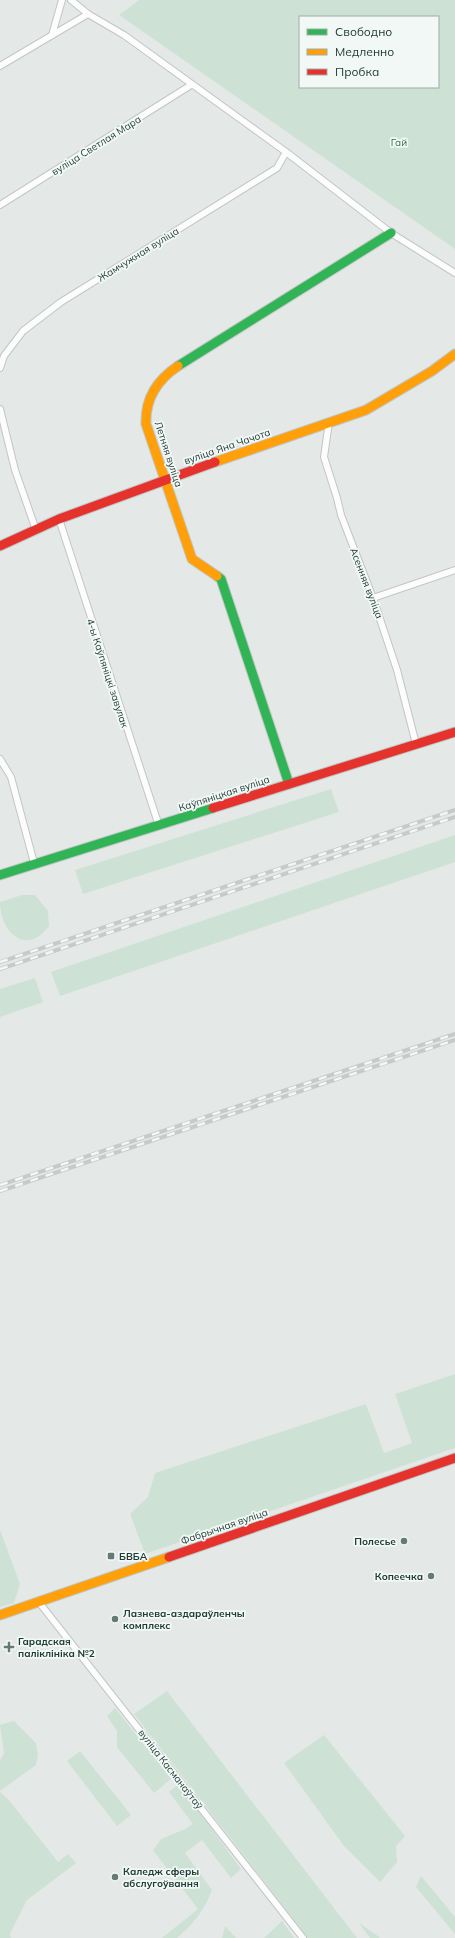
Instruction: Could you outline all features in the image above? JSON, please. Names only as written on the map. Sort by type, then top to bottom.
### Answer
[{"type":"street","points":[[52,35],[62,0]]},
{"type":"street","points":[[71,0],[88,14],[124,35],[191,85],[286,152],[391,233],[455,273]]},
{"type":"street","points":[[0,66],[88,14]]},
{"type":"street","name":"вуліца Светлая Мара","points":[[0,205],[191,85]]},
{"type":"street","name":"Жамчужная вуліца","points":[[0,368],[4,356],[23,331],[61,302],[277,168],[286,152]]},
{"type":"street","name":"Летняя вуліца","points":[[289,784],[221,579],[192,559],[146,424],[144,409],[148,396],[161,380],[174,369],[391,233]]},
{"type":"street","name":"вуліца Яна Чачота","points":[[0,546],[59,519],[165,479],[366,410],[432,371],[455,354]]},
{"type":"street","points":[[0,409],[15,470],[36,530]]},
{"type":"street","name":"Асенняя вуліца","points":[[329,422],[324,457],[341,515],[373,598],[397,670],[416,744]]},
{"type":"street","name":"4-ы Каўпяніцкі завулак","points":[[59,519],[159,826]]},
{"type":"street","points":[[373,598],[455,570]]},
{"type":"street","name":"Каўпяніцкая вуліца","points":[[0,876],[455,732]]},
{"type":"street","points":[[0,759],[11,777],[34,864]]},
{"type":"street","name":"Фабрычная вуліца","points":[[0,1615],[455,1458]]},
{"type":"street","name":"вуліца Касманаўтаў","points":[[38,1601],[303,1938]]},
{"type":"green space","name":"Гай","points":[[139,0],[455,0],[455,249],[119,15]]},
{"type":"green space","points":[[331,789],[339,812],[83,894],[75,870]]},
{"type":"green space","points":[[455,835],[455,862],[60,996],[51,972]]},
{"type":"green space","points":[[22,895],[35,895],[48,911],[49,926],[40,935],[32,940],[23,940],[16,937],[9,931],[4,923],[1,913],[0,902]]},
{"type":"green space","points":[[35,978],[43,1002],[0,1017],[0,989]]},
{"type":"green space","points":[[455,1374],[455,1448],[145,1554],[130,1514],[148,1497],[155,1473],[366,1404],[384,1453],[412,1443],[395,1394]]},
{"type":"green space","points":[[0,1530],[20,1584],[14,1603],[0,1607]]},
{"type":"green space","points":[[167,1691],[357,1938],[308,1938],[134,1714]]},
{"type":"green space","points":[[115,1708],[171,1779],[154,1793],[117,1747],[117,1731],[107,1716]]},
{"type":"green space","points":[[14,1721],[36,1743],[38,1755],[36,1765],[0,1791],[0,1760],[4,1754],[0,1725]]},
{"type":"green space","points":[[324,1735],[405,1836],[396,1846],[397,1862],[380,1882],[344,1846],[284,1763]]},
{"type":"green space","points":[[80,1751],[131,1815],[117,1826],[67,1761]]},
{"type":"green space","points":[[179,1784],[241,1869],[231,1878],[202,1840],[185,1853],[212,1890],[202,1910],[193,1922],[177,1938],[162,1938],[198,1909],[153,1850],[161,1839],[193,1824],[169,1792]]},
{"type":"green space","points":[[0,1792],[8,1799],[58,1862],[68,1854],[76,1863],[27,1900],[10,1934],[11,1938],[0,1938]]},
{"type":"green space","points":[[421,1876],[455,1917],[455,1934],[416,1887]]},
{"type":"green space","points":[[282,1921],[294,1938],[264,1938]]},
{"type":"green space","points":[[359,1923],[378,1936],[380,1938],[370,1938]]},
{"type":"green space","points":[[225,1926],[236,1938],[222,1938]]},
{"type":"railway","points":[[0,962],[455,810]]},
{"type":"railway","points":[[0,969],[455,817]]},
{"type":"railway","points":[[0,1185],[455,1034]]},
{"type":"railway","points":[[0,1191],[455,1040]]},
{"type":"traffic: fast","points":[[178,366],[391,233]]},
{"type":"traffic: fast","points":[[217,576],[221,579],[289,784]]},
{"type":"traffic: fast","points":[[0,875],[213,808]]},
{"type":"traffic: slow","points":[[215,462],[366,410],[432,371],[455,354]]},
{"type":"traffic: slow","points":[[178,366],[164,377],[154,390],[148,406],[146,424],[192,559],[217,576]]},
{"type":"traffic: slow","points":[[0,1615],[169,1557]]},
{"type":"traffic: jam","points":[[0,546],[59,519],[215,462]]},
{"type":"traffic: jam","points":[[213,808],[455,732]]},
{"type":"traffic: jam","points":[[169,1557],[455,1458]]},
{"type":"place","name":"Полесье","points":[[404,1541]]},
{"type":"place","name":"БВБА","points":[[111,1556]]},
{"type":"place","name":"Копеечка","points":[[431,1576]]},
{"type":"place","name":"Лазнева-аздараўленчы комплекс","points":[[115,1619]]},
{"type":"place","name":"Гарадская паліклініка №2","points":[[9,1647]]},
{"type":"place","name":"Каледж сферы абслугоўвання","points":[[115,1877]]}]
